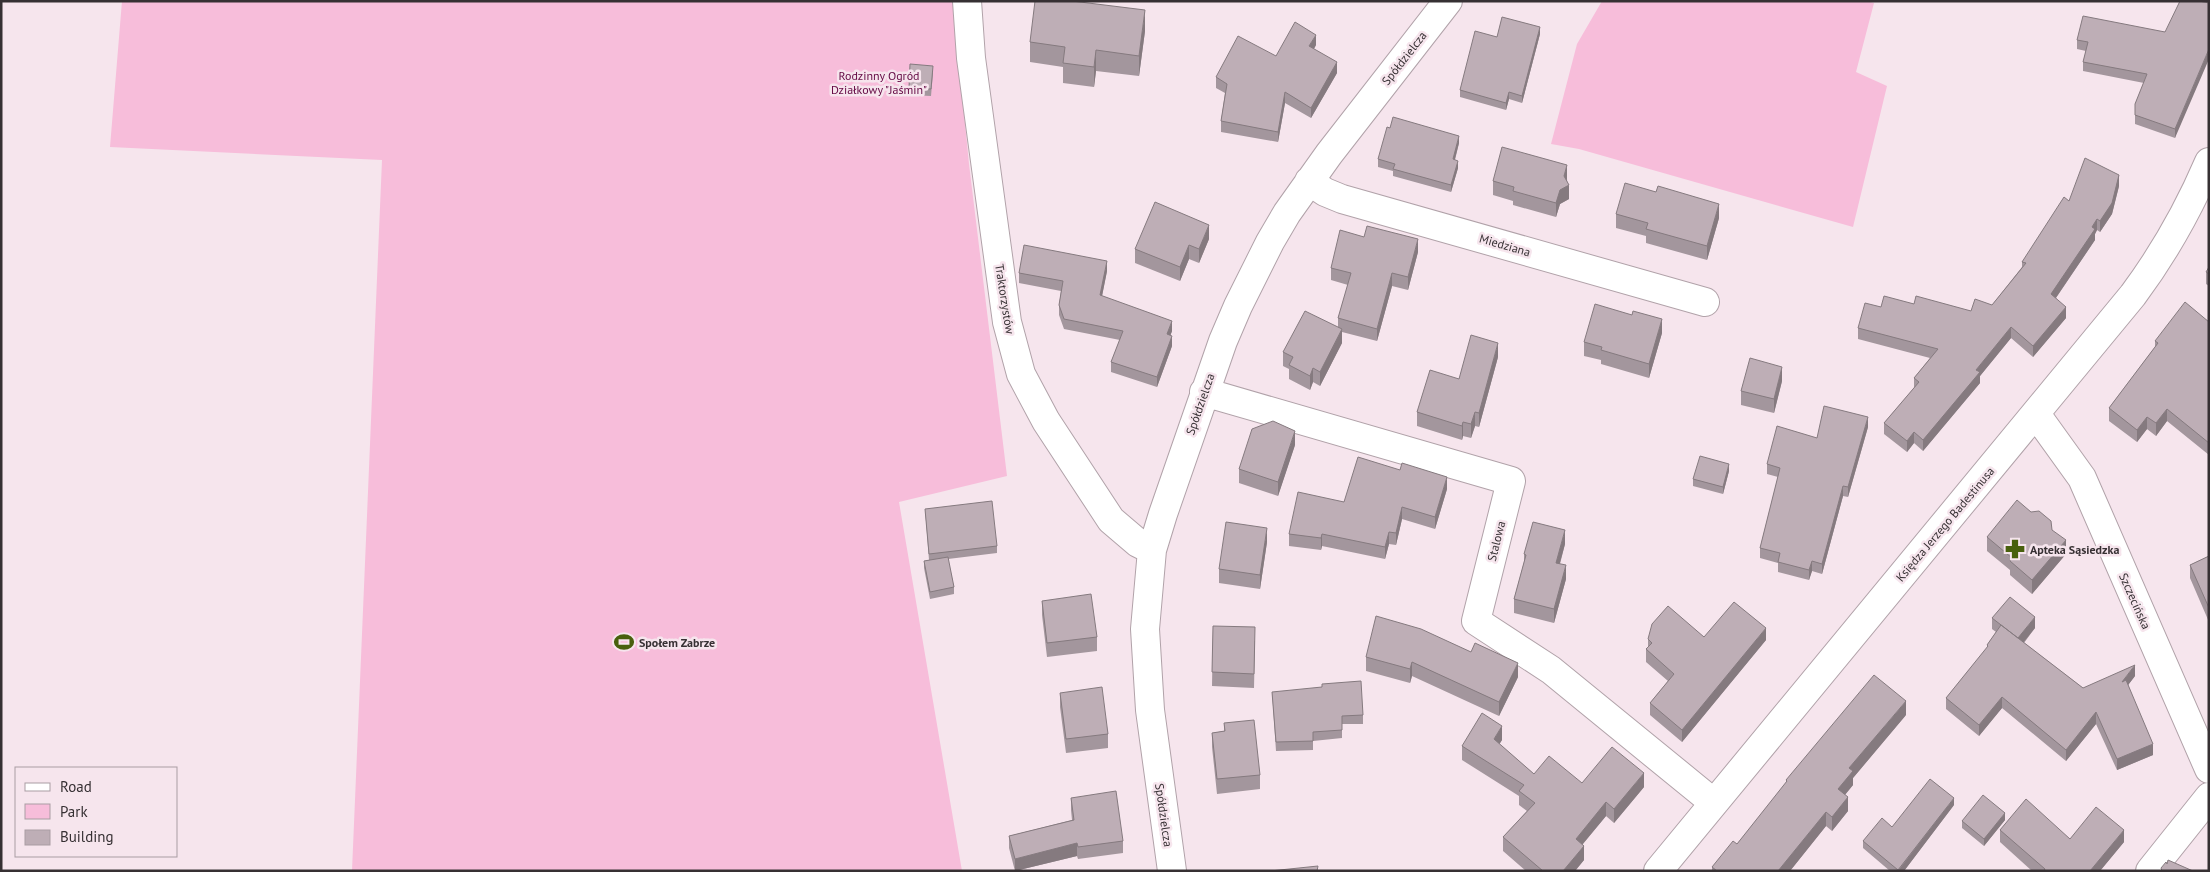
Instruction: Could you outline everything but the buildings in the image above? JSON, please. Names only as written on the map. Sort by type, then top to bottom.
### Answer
[{"type":"street","name":"Traktorzystów","points":[[967,1],[972,58],[1007,322],[1020,374],[1046,421],[1112,520],[1138,543],[1152,550]]},
{"type":"street","name":"Spółdzielcza","points":[[1172,871],[1146,671],[1145,630],[1152,550],[1204,392],[1252,275],[1287,213],[1309,181],[1448,1]]},
{"type":"street","name":"Księdza Jerzego Badestinusa","points":[[1658,871],[2134,295],[2159,260],[2179,227],[2209,162]]},
{"type":"street","name":"Miedziana","points":[[1309,181],[1325,192],[1342,199],[1705,302]]},
{"type":"street","name":"Stalowa","points":[[1204,392],[1511,481],[1476,621],[1551,670],[1714,803]]},
{"type":"street","name":"Szczecińska","points":[[2036,414],[2082,478],[2209,769]]},
{"type":"street","points":[[2150,871],[2209,797]]},
{"type":"green space","name":"Rodzinny Ogród Działkowy \"Jaśmin\"","points":[[122,1],[953,1],[969,164],[1007,476],[899,502],[962,871],[352,871],[382,160],[110,147]]},
{"type":"green space","points":[[1602,1],[1867,1],[1874,3],[1856,72],[1887,86],[1853,227],[1579,149],[1551,144],[1577,44]]},
{"type":"place","name":"Apteka Sąsiedzka","points":[[2015,549]]},
{"type":"place","name":"Społem Zabrze","points":[[624,642]]}]
